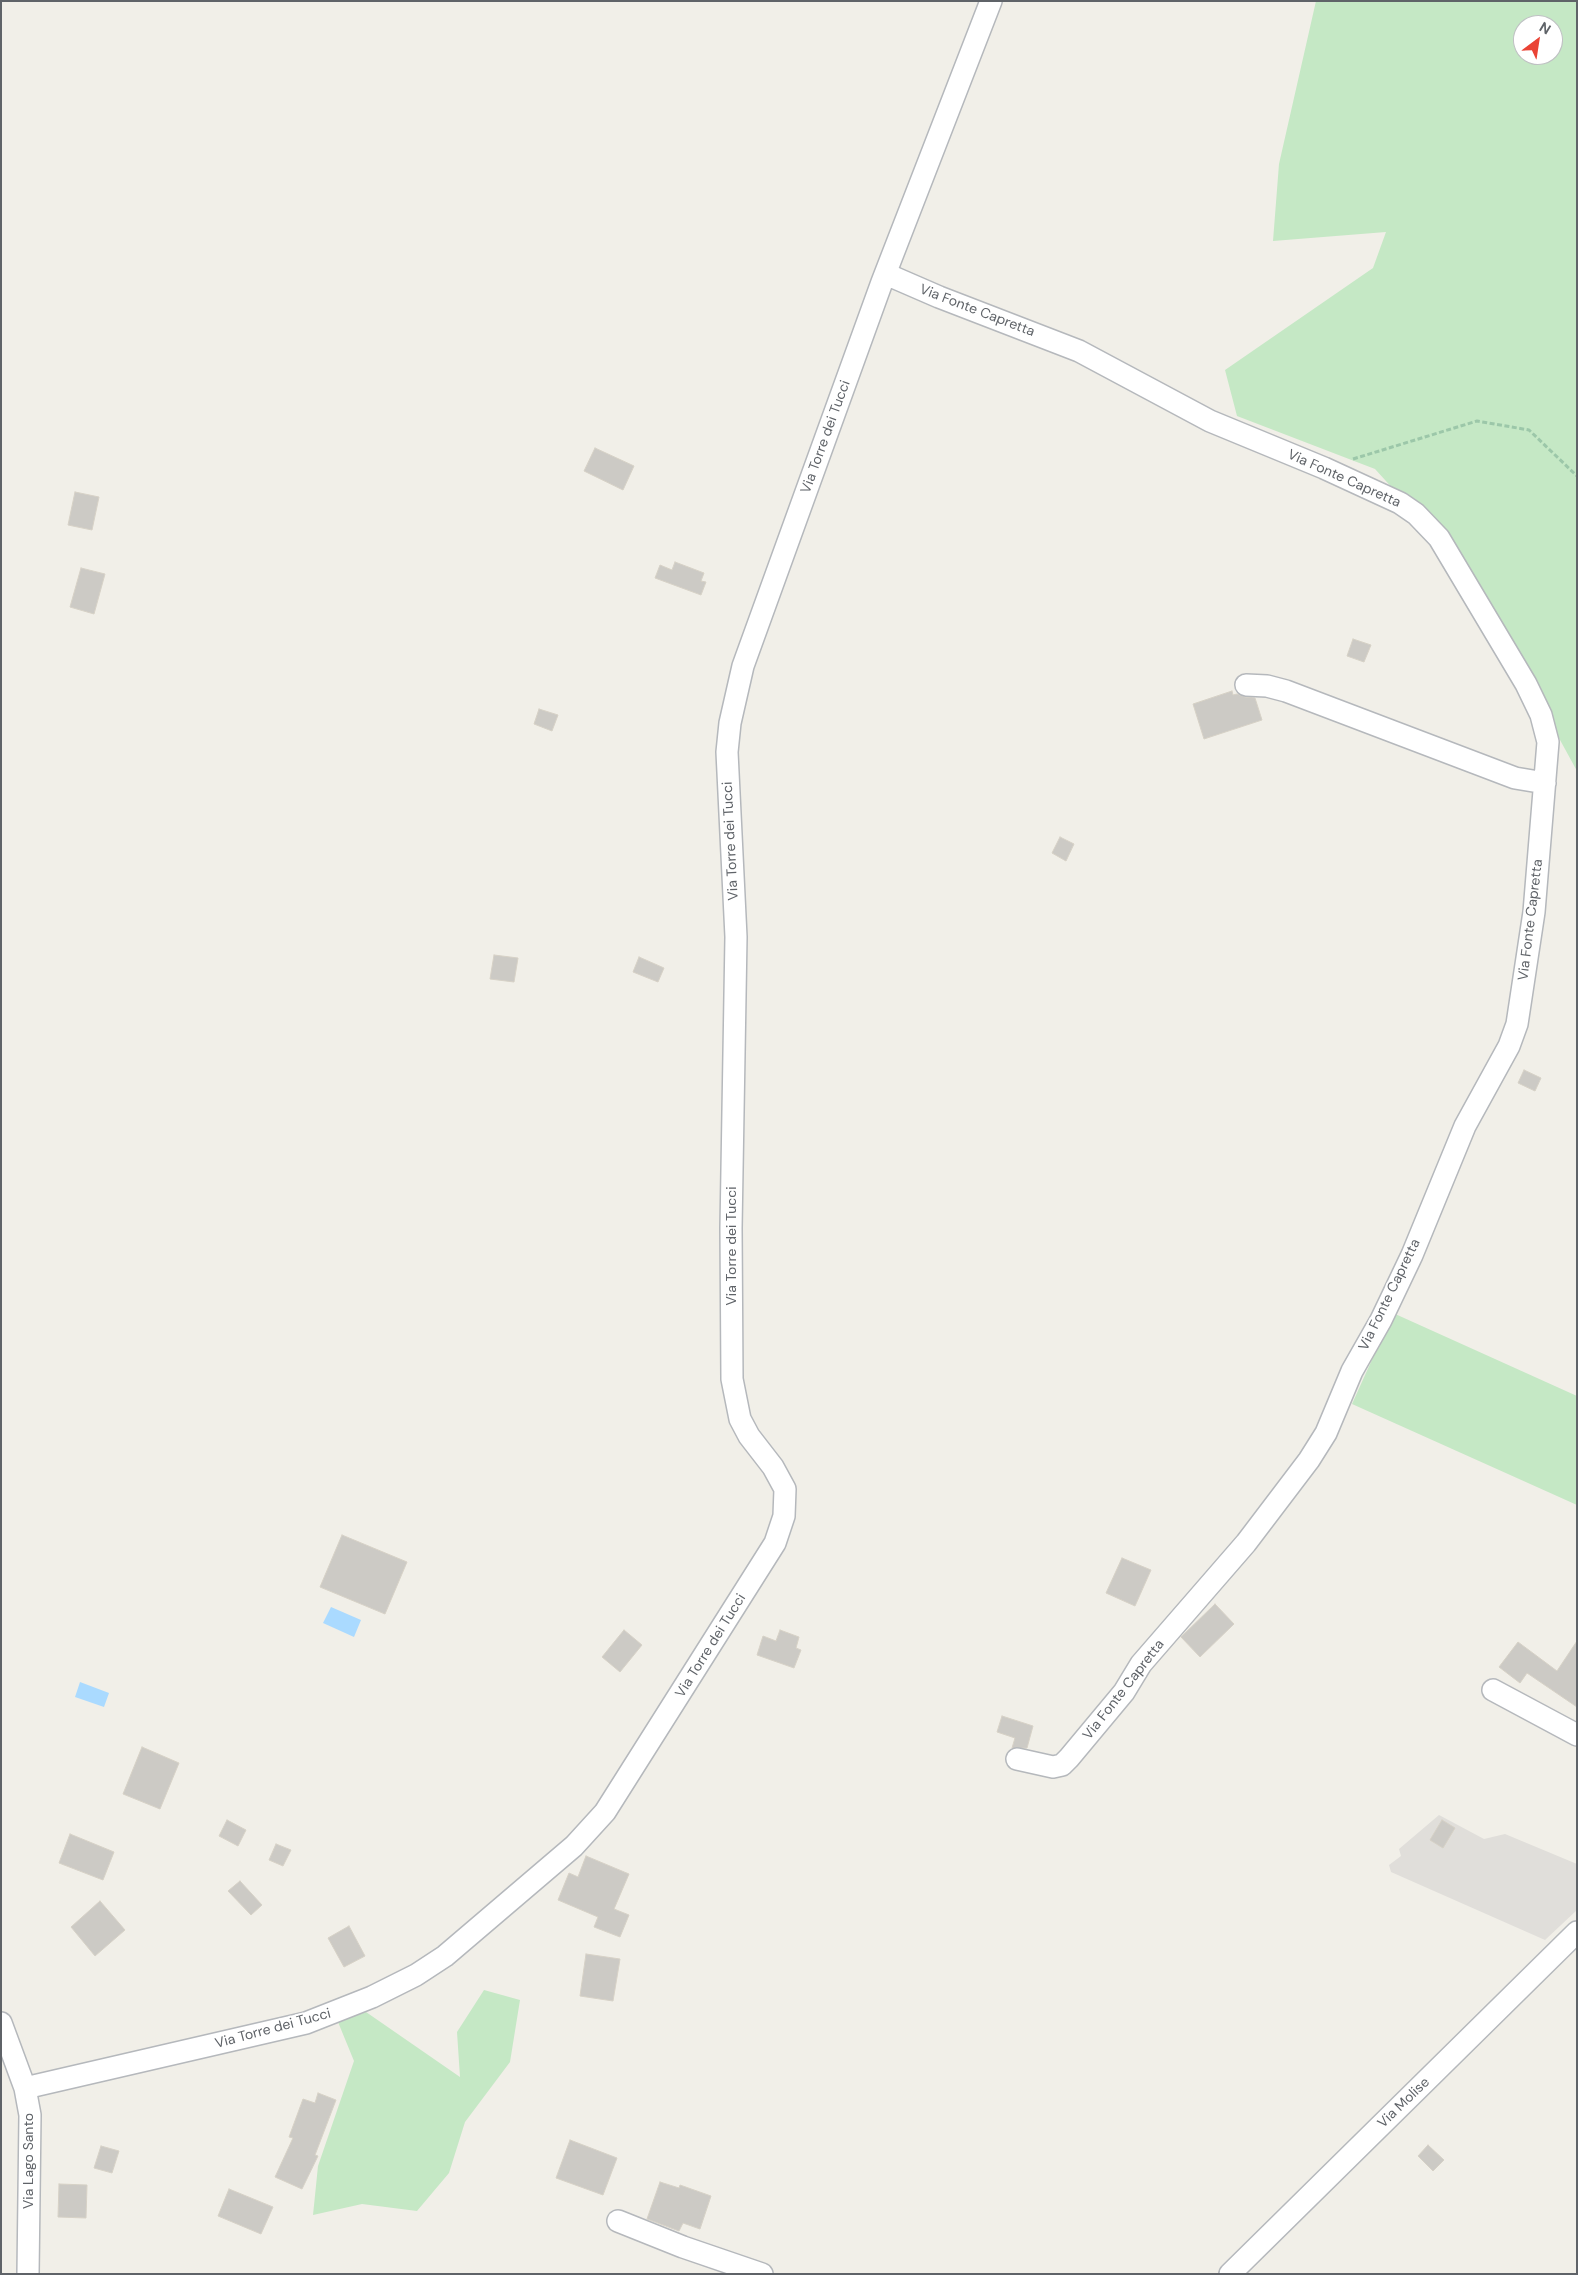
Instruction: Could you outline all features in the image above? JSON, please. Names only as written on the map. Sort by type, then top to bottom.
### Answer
[{"type":"street","name":"Via Torre dei Tucci","points":[[25,2088],[306,2022],[372,1997],[416,1975],[445,1956],[574,1846],[605,1812],[775,1543],[784,1516],[785,1489],[773,1467],[749,1436],[740,1419],[732,1379],[731,1228],[736,937],[727,752],[732,709],[743,666],[886,274],[991,1]]},
{"type":"street","name":"Via Fonte Capretta","points":[[886,274],[939,297],[1079,351],[1210,421],[1324,468],[1400,504],[1420,517],[1436,534],[1526,684],[1538,707],[1548,742],[1534,912],[1517,1024],[1509,1046],[1465,1126],[1412,1255],[1381,1320],[1352,1371],[1326,1433],[1300,1473],[1246,1543],[1141,1664],[1124,1692],[1074,1753],[1062,1765],[1053,1768],[1017,1759]]},
{"type":"street","points":[[1246,685],[1267,686],[1286,690],[1515,778],[1545,783]]},
{"type":"street","points":[[1493,1690],[1577,1735]]},
{"type":"street","name":"Via Molise","points":[[1230,2274],[1577,1932]]},
{"type":"street","name":"Via Lago Santo","points":[[1,2023],[25,2088],[30,2123],[28,2274]]},
{"type":"street","points":[[618,2221],[683,2247],[762,2274]]},
{"type":"path","points":[[1324,468],[1477,421],[1529,430],[1577,476]]},
{"type":"shaded area","points":[[1439,1815],[1484,1839],[1505,1834],[1577,1864],[1577,1910],[1545,1940],[1391,1872],[1389,1865],[1401,1856],[1399,1849]]},
{"type":"green space","points":[[1316,1],[1577,1],[1577,771],[1467,570],[1375,469],[1237,416],[1225,370],[1373,268],[1386,232],[1273,241],[1279,164]]},
{"type":"green space","points":[[1393,1313],[1577,1396],[1577,1505],[1352,1404]]},
{"type":"green space","points":[[484,1990],[520,2000],[510,2062],[465,2122],[449,2173],[417,2211],[362,2204],[313,2215],[318,2166],[354,2061],[338,2022],[366,2012],[460,2077],[457,2032]]},
{"type":"water","points":[[331,1607],[361,1620],[354,1637],[323,1623]]},
{"type":"water","points":[[80,1682],[109,1693],[104,1707],[75,1697]]},
{"type":"building","points":[[595,448],[634,466],[623,490],[584,471]]},
{"type":"building","points":[[75,492],[99,497],[92,530],[68,525]]},
{"type":"building","points":[[675,562],[704,573],[701,581],[706,582],[701,595],[655,578],[660,565],[672,570]]},
{"type":"building","points":[[81,568],[105,574],[94,614],[70,607]]},
{"type":"building","points":[[1353,639],[1371,645],[1364,662],[1347,656]]},
{"type":"building","points":[[1232,691],[1233,695],[1237,694],[1255,698],[1262,720],[1204,739],[1193,704]]},
{"type":"building","points":[[539,709],[558,715],[552,731],[534,724]]},
{"type":"building","points":[[1060,837],[1074,844],[1066,861],[1052,853]]},
{"type":"building","points":[[494,955],[518,958],[514,982],[490,979]]},
{"type":"building","points":[[639,957],[664,968],[658,982],[633,972]]},
{"type":"building","points":[[1524,1070],[1541,1078],[1535,1091],[1518,1083]]},
{"type":"building","points":[[342,1535],[407,1562],[385,1614],[320,1587]]},
{"type":"building","points":[[1122,1558],[1151,1570],[1135,1606],[1106,1593]]},
{"type":"building","points":[[1215,1604],[1234,1624],[1200,1657],[1181,1637]]},
{"type":"building","points":[[624,1630],[642,1645],[620,1672],[602,1657]]},
{"type":"building","points":[[780,1630],[799,1637],[796,1648],[801,1650],[794,1668],[757,1655],[763,1636],[776,1641]]},
{"type":"building","points":[[1577,1641],[1577,1707],[1527,1673],[1520,1683],[1499,1667],[1518,1642],[1557,1671]]},
{"type":"building","points":[[1002,1716],[1033,1726],[1027,1748],[1012,1748],[1015,1738],[997,1732]]},
{"type":"building","points":[[142,1747],[179,1763],[160,1809],[123,1794]]},
{"type":"building","points":[[227,1820],[246,1830],[238,1846],[219,1836]]},
{"type":"building","points":[[1442,1820],[1455,1828],[1443,1848],[1430,1840]]},
{"type":"building","points":[[70,1834],[114,1852],[103,1880],[59,1863]]},
{"type":"building","points":[[276,1844],[291,1850],[283,1866],[269,1860]]},
{"type":"building","points":[[586,1856],[629,1874],[614,1909],[629,1915],[620,1937],[594,1927],[598,1917],[558,1900],[569,1873],[578,1877]]},
{"type":"building","points":[[240,1881],[262,1905],[251,1915],[228,1891]]},
{"type":"building","points":[[100,1901],[125,1930],[95,1956],[71,1927]]},
{"type":"building","points":[[349,1926],[365,1956],[344,1967],[328,1938]]},
{"type":"building","points":[[586,1954],[620,1959],[613,2001],[580,1996]]},
{"type":"building","points":[[318,2093],[336,2100],[315,2155],[318,2156],[302,2189],[275,2177],[293,2138],[289,2137],[303,2099],[315,2103]]},
{"type":"building","points":[[570,2140],[617,2158],[603,2195],[556,2178]]},
{"type":"building","points":[[1428,2145],[1444,2160],[1433,2171],[1418,2156]]},
{"type":"building","points":[[101,2146],[119,2151],[112,2173],[94,2168]]},
{"type":"building","points":[[660,2182],[679,2188],[680,2185],[711,2196],[700,2229],[683,2223],[679,2231],[647,2219]]},
{"type":"building","points":[[59,2184],[87,2185],[86,2218],[58,2217]]},
{"type":"building","points":[[229,2189],[273,2207],[261,2234],[218,2216]]}]
